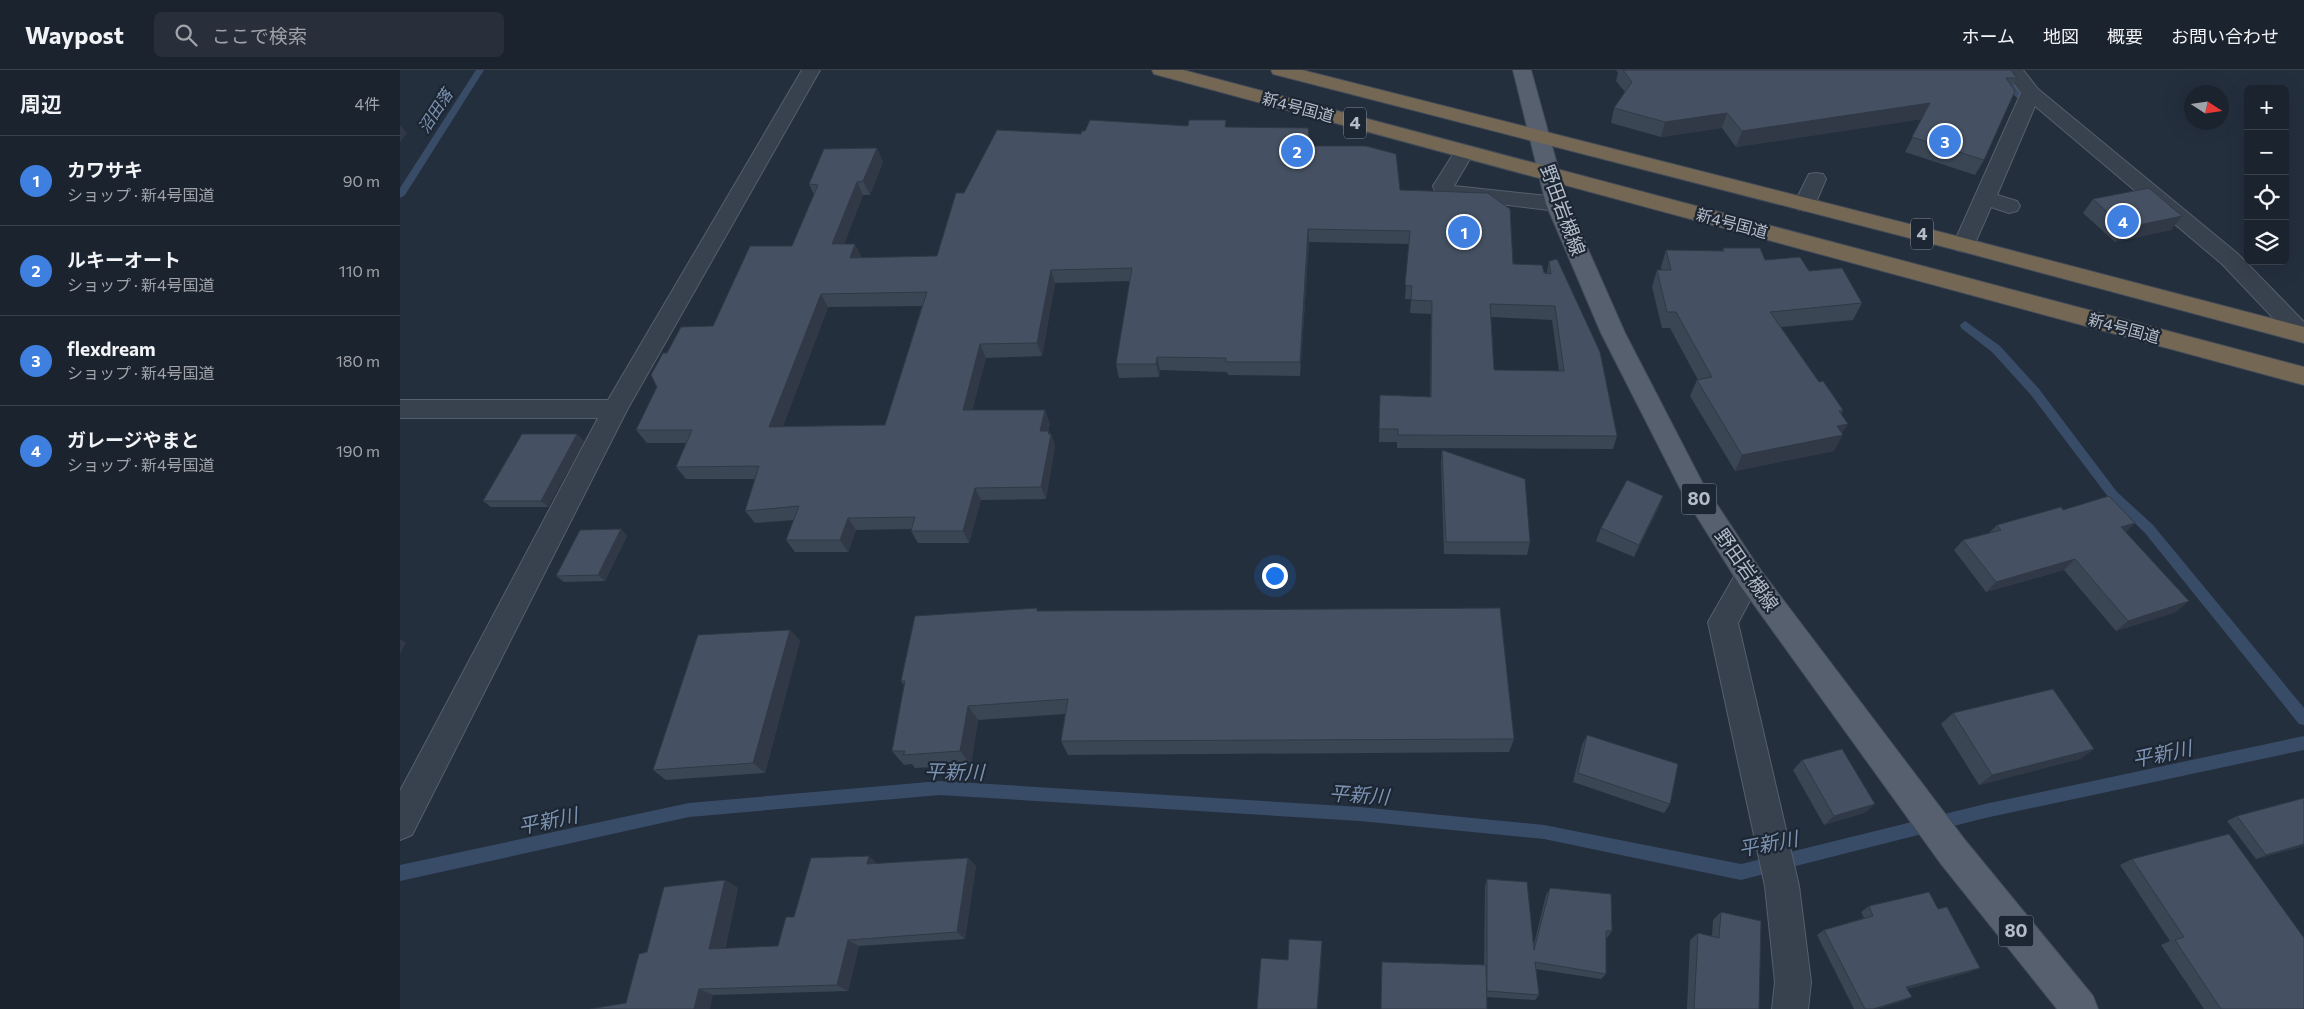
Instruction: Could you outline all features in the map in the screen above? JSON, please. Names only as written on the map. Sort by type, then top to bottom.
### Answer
[{"type":"highway","name":"新4号国道","points":[[1161,70],[2304,376]]},
{"type":"highway","name":"新4号国道","points":[[1280,70],[2303,334]]},
{"type":"main road","name":"野田岩槻線","points":[[1522,70],[1557,204],[1612,333],[1688,480],[1749,576],[1953,852],[2080,1009]]},
{"type":"street","points":[[401,822],[615,409],[811,70]]},
{"type":"street","points":[[2013,70],[2028,100],[2230,259],[2303,334]]},
{"type":"street","points":[[1964,245],[1974,203],[2028,100]]},
{"type":"street","points":[[1464,152],[1444,188],[1557,204]]},
{"type":"street","points":[[1805,204],[1816,179]]},
{"type":"street","points":[[1974,203],[2010,206]]},
{"type":"street","points":[[400,409],[615,409]]},
{"type":"street","points":[[1749,576],[1723,622],[1782,886],[1793,982],[1790,1009]]},
{"type":"building","points":[[1623,70],[2011,70],[2017,78],[2006,78],[2015,91],[1984,160],[1912,137],[1930,103],[1742,131],[1727,113],[1665,122],[1614,108],[1632,82]]},
{"type":"building","points":[[1090,120],[1188,126],[1189,120],[1226,120],[1225,127],[1308,128],[1310,146],[1366,146],[1396,154],[1400,190],[1488,193],[1510,209],[1513,264],[1542,265],[1544,273],[1551,274],[1549,261],[1557,259],[1600,352],[1617,436],[1398,435],[1398,429],[1379,429],[1380,395],[1431,397],[1432,301],[1411,300],[1412,286],[1405,285],[1410,231],[1308,229],[1300,362],[1226,362],[1226,358],[1157,357],[1156,364],[1116,364],[1132,268],[1051,270],[1037,343],[980,344],[963,410],[1045,410],[1040,431],[1049,431],[1048,434],[1051,434],[1041,487],[975,488],[963,531],[911,531],[915,517],[848,518],[840,540],[786,540],[799,506],[745,511],[759,466],[676,467],[692,430],[636,430],[657,387],[651,375],[663,353],[667,353],[681,327],[713,326],[750,246],[792,246],[818,185],[809,184],[824,149],[877,148],[863,181],[857,182],[832,244],[855,244],[850,258],[937,256],[956,193],[964,193],[997,130],[1081,134],[1082,131],[1085,131]],"holes":[[[927,292],[885,425],[769,427],[821,294]],[[1490,304],[1555,306],[1564,371],[1494,370]]]},
{"type":"building","points":[[2149,188],[2182,216],[2125,228],[2093,199]]},
{"type":"building","points":[[1723,248],[1760,248],[1765,260],[1800,257],[1809,271],[1842,268],[1862,303],[1770,312],[1819,382],[1823,381],[1843,410],[1839,411],[1848,424],[1837,426],[1843,435],[1742,455],[1697,380],[1712,377],[1676,312],[1667,312],[1657,270],[1671,270],[1666,250],[1724,251]]},
{"type":"building","points":[[522,434],[577,434],[541,501],[483,501]]},
{"type":"building","points":[[1442,450],[1525,479],[1530,542],[1446,542]]},
{"type":"building","points":[[1627,480],[1663,496],[1639,545],[1601,528]]},
{"type":"building","points":[[2109,496],[2135,523],[2121,527],[2189,601],[2128,621],[2075,559],[1996,582],[1963,540],[2001,530],[1997,525],[2061,507],[2063,510]]},
{"type":"building","points":[[621,529],[598,575],[556,576],[580,530]]},
{"type":"building","points":[[1037,608],[1037,611],[1500,608],[1514,739],[1061,741],[1068,699],[968,706],[960,751],[903,755],[905,751],[892,751],[905,681],[901,681],[915,616]]},
{"type":"building","points":[[790,630],[753,763],[653,770],[698,635]]},
{"type":"building","points":[[2053,689],[2094,749],[1992,775],[1953,713]]},
{"type":"building","points":[[1587,735],[1678,764],[1670,804],[1578,773]]},
{"type":"building","points":[[1842,749],[1875,804],[1834,816],[1802,760]]},
{"type":"building","points":[[2304,798],[2304,844],[2266,855],[2237,816]]},
{"type":"building","points":[[2229,834],[2304,938],[2304,1009],[2221,1009],[2175,940],[2184,937],[2132,859]]},
{"type":"building","points":[[869,856],[867,864],[968,858],[957,932],[848,940],[837,985],[699,989],[694,1009],[590,1009],[626,1003],[639,954],[647,952],[664,887],[725,880],[709,949],[778,946],[786,917],[794,917],[811,858]]},
{"type":"building","points":[[1487,879],[1527,882],[1534,950],[1550,888],[1611,894],[1612,931],[1606,931],[1606,974],[1535,962],[1539,995],[1487,991]]},
{"type":"building","points":[[1929,892],[1938,909],[1947,907],[1980,968],[1906,987],[1912,997],[1873,1009],[1865,1009],[1824,930],[1873,916],[1869,906]]},
{"type":"building","points":[[1721,912],[1761,921],[1759,1009],[1694,1009],[1698,933],[1719,938]]},
{"type":"building","points":[[1289,939],[1322,941],[1317,1009],[1257,1009],[1261,958],[1288,960]]},
{"type":"building","points":[[1382,962],[1486,965],[1487,1009],[1381,1009]]},
{"type":"waterway","name":"沼田落","points":[[400,195],[480,70]]},
{"type":"waterway","points":[[1998,70],[2008,85],[2033,105]]},
{"type":"waterway","points":[[1965,325],[1996,349],[2035,392],[2113,495],[2149,529],[2304,719]]},
{"type":"waterway","name":"平新川","points":[[400,873],[689,810],[940,788],[1360,814],[1544,832],[1741,872],[1985,811],[2304,743]]},
{"type":"place","name":"flexdream","points":[[1945,141]]},
{"type":"place","name":"ルキーオート","points":[[1297,151]]},
{"type":"place","name":"ガレージやまと","points":[[2123,221]]},
{"type":"place","name":"カワサキ","points":[[1464,232]]}]
